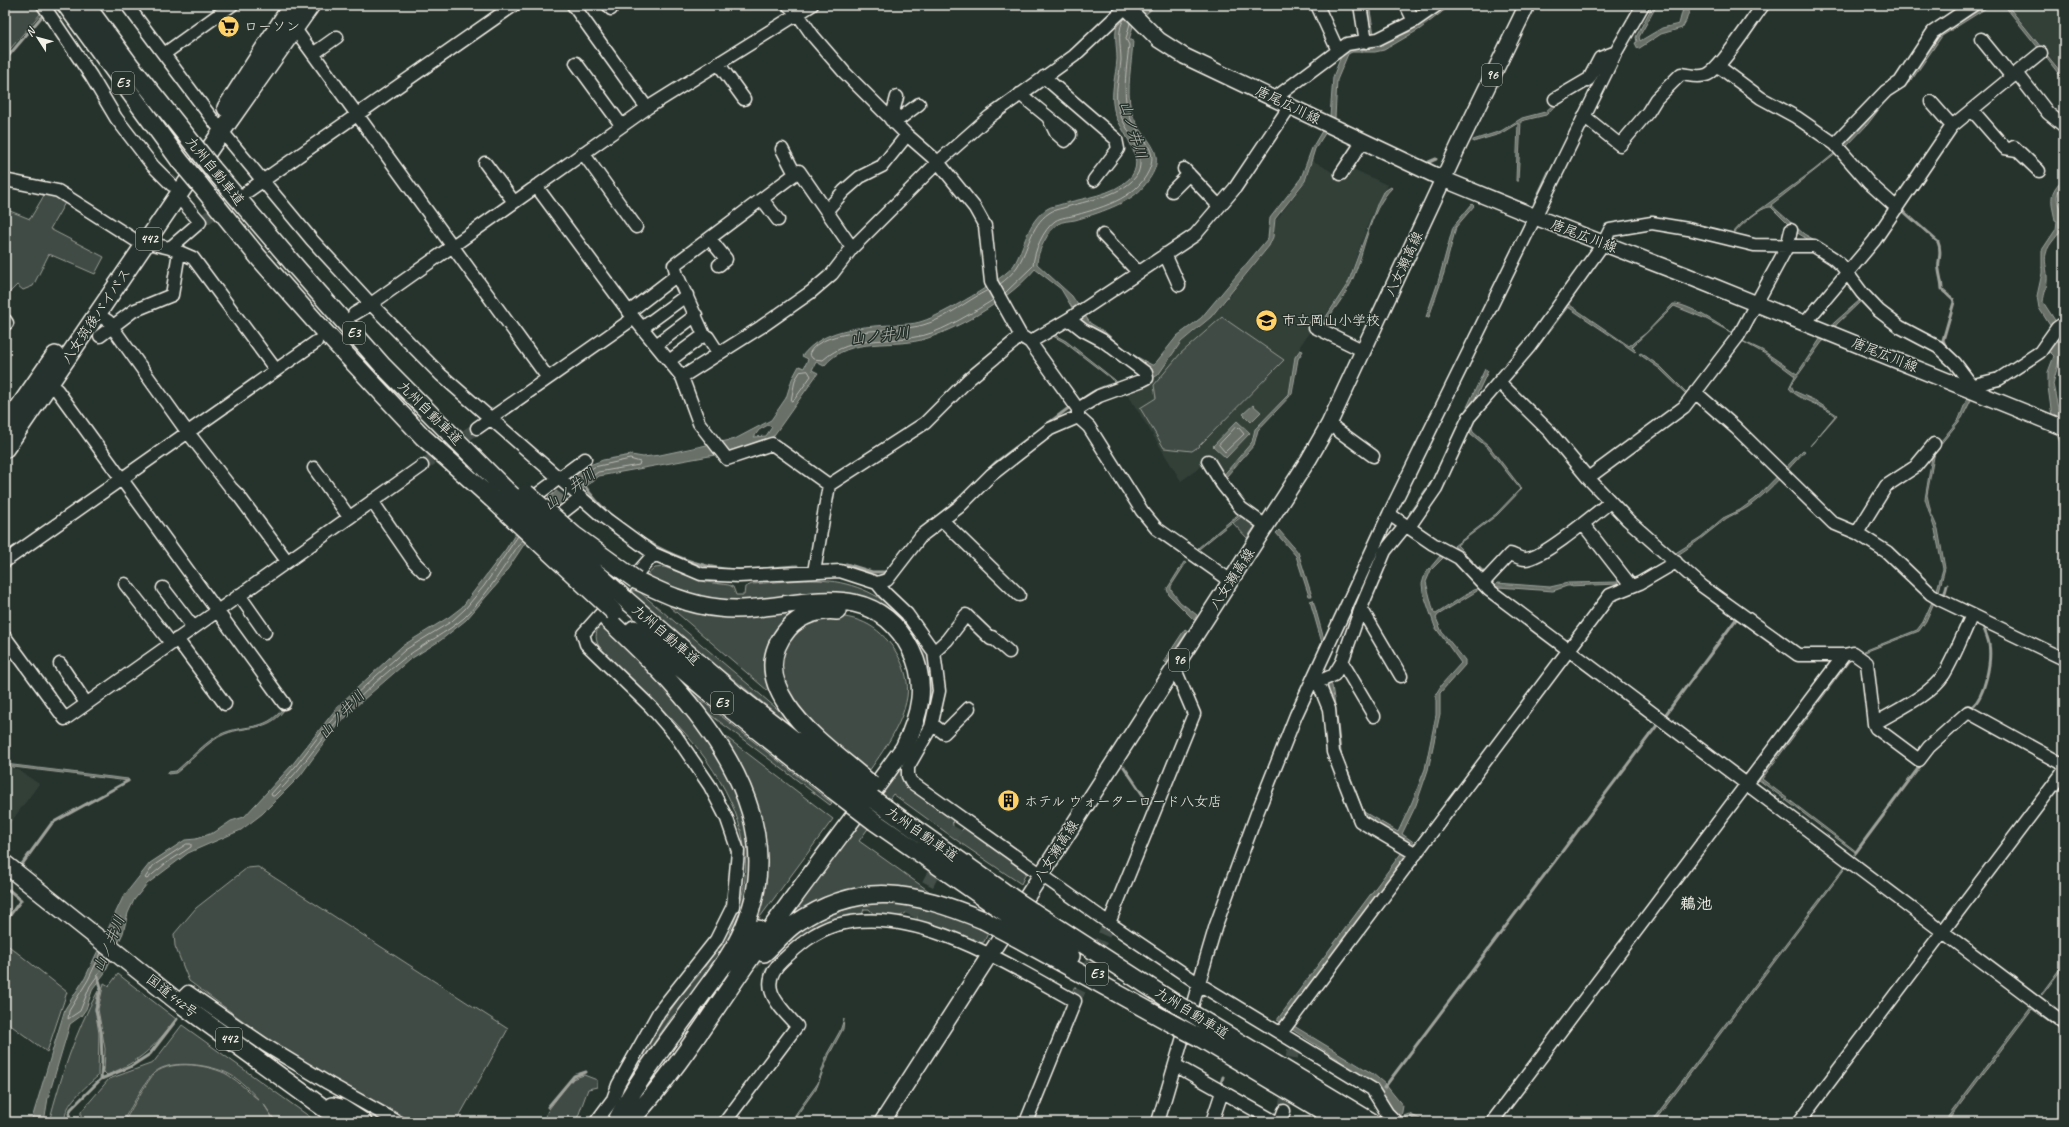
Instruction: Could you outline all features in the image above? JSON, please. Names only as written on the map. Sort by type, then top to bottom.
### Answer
[{"type":"highway","name":"九州自動車道","points":[[66,5],[180,161],[259,258],[322,329],[423,437],[489,502],[610,615],[875,822],[1000,909],[1080,942],[1209,1024],[1335,1112]]},
{"type":"highway","name":"九州自動車道","points":[[86,5],[130,65],[212,168],[383,366],[509,485],[624,598],[735,694],[1014,893],[1027,919],[1171,1023],[1335,1112],[1372,1122]]},
{"type":"highway","name":"八女筑後バイパス","points":[[5,449],[97,314],[141,241],[172,185],[295,29],[311,5]]},
{"type":"highway","name":"八女筑後バイパス","points":[[5,427],[141,241],[219,127],[285,8]]},
{"type":"highway","points":[[509,485],[636,580],[672,598],[720,609],[753,608],[826,600],[861,605],[876,612],[899,632],[908,643],[916,659],[921,678],[922,693],[920,711],[904,748],[753,954],[651,1100],[630,1122]]},
{"type":"highway","points":[[720,969],[750,939],[841,818],[892,747],[907,720],[910,707],[911,680],[907,663],[898,646],[885,631],[870,621],[850,613],[829,610],[814,612],[800,618],[789,627],[779,640],[775,653],[774,669],[777,689],[796,719],[843,770]]},
{"type":"highway","points":[[610,615],[692,706],[733,769],[747,799],[758,844],[758,872],[748,918],[740,937],[720,969],[633,1089],[616,1122]]},
{"type":"highway","name":"国道442号","points":[[5,864],[178,1002],[343,1122]]},
{"type":"highway","points":[[735,981],[794,925],[819,910],[849,898],[870,895],[909,896],[942,905],[982,920],[1027,919]]},
{"type":"highway","points":[[316,1103],[341,1108],[363,1122]]},
{"type":"main road","name":"八女瀬高線","points":[[882,1122],[1266,526],[1329,424],[1526,5]]},
{"type":"main road","name":"唐尾広川線","points":[[1126,7],[1158,40],[1184,56],[1443,179],[1534,217],[1828,332],[2060,426]]},
{"type":"street","points":[[43,5],[91,76],[116,118],[153,166],[172,185]]},
{"type":"street","points":[[127,5],[219,127],[312,240],[371,304],[441,375],[602,516],[654,554],[701,574],[739,576],[840,571],[877,583],[888,580],[921,536],[942,520],[1016,454],[1050,429],[1078,413],[1099,396],[1146,378],[1146,373],[1102,340],[1083,330],[1075,315]]},
{"type":"street","points":[[164,54],[232,5]]},
{"type":"street","points":[[248,191],[263,182],[514,5]]},
{"type":"street","points":[[573,5],[647,108]]},
{"type":"street","points":[[788,5],[798,13],[813,36],[845,73],[907,135],[938,162],[975,208],[985,226],[991,282],[1002,304],[1025,339],[1089,427],[1142,512],[1156,528],[1230,581]]},
{"type":"street","points":[[354,314],[371,304],[647,108],[812,5]]},
{"type":"street","points":[[1317,5],[1338,51]]},
{"type":"street","points":[[1360,5],[1366,42]]},
{"type":"street","points":[[1406,5],[1414,21]]},
{"type":"street","points":[[1275,98],[1347,44],[1378,40],[1414,21],[1437,5]]},
{"type":"street","points":[[1158,1122],[1164,1097],[1175,1065],[1216,925],[1257,813],[1296,715],[1316,682],[1389,514],[1534,217],[1616,52],[1643,5]]},
{"type":"street","points":[[1584,116],[1620,145],[1648,112],[1656,99],[1681,74],[1707,75],[1718,66],[1763,5]]},
{"type":"street","points":[[1835,144],[1886,91],[1900,82],[1933,32],[1967,6]]},
{"type":"street","points":[[682,377],[811,292],[832,274],[852,248],[938,162],[989,117],[1074,56],[1126,7]]},
{"type":"street","points":[[295,29],[548,378]]},
{"type":"street","points":[[313,54],[337,37]]},
{"type":"street","points":[[1981,39],[2048,112],[2064,126]]},
{"type":"street","points":[[1555,99],[1589,79],[1600,58],[1616,52]]},
{"type":"street","points":[[1805,323],[1850,270],[1898,208],[1952,126],[2041,53]]},
{"type":"street","points":[[576,63],[622,126]]},
{"type":"street","points":[[718,63],[744,99]]},
{"type":"street","points":[[1718,66],[1761,98],[1796,117],[1835,144],[1869,183],[1898,208]]},
{"type":"street","points":[[1044,77],[1116,139],[1118,149],[1094,180]]},
{"type":"street","points":[[1020,94],[1048,117]]},
{"type":"street","points":[[893,121],[897,97]]},
{"type":"street","points":[[1930,102],[1952,126]]},
{"type":"street","points":[[893,121],[919,104]]},
{"type":"street","points":[[814,572],[829,485],[925,423],[969,379],[1025,339],[1075,315],[1164,254],[1195,235],[1234,188],[1290,106]]},
{"type":"street","points":[[1972,110],[2005,148],[2016,148],[2039,171]]},
{"type":"street","points":[[827,210],[844,191],[860,177],[882,166],[907,135]]},
{"type":"street","points":[[1341,174],[1363,141]]},
{"type":"street","points":[[782,149],[795,174]]},
{"type":"street","points":[[583,154],[636,227]]},
{"type":"street","points":[[485,163],[514,202]]},
{"type":"street","points":[[719,354],[708,337],[704,335],[674,265],[799,171],[852,248]]},
{"type":"street","points":[[1172,191],[1187,172],[1219,206]]},
{"type":"street","points":[[5,180],[58,191],[141,241],[175,250],[193,258],[276,370]]},
{"type":"street","points":[[536,186],[632,315],[682,377],[699,423],[728,460],[772,444],[829,485]]},
{"type":"street","points":[[762,199],[778,220]]},
{"type":"street","points":[[100,336],[133,311],[172,295],[175,250],[202,221],[183,202]]},
{"type":"street","points":[[1316,682],[1334,675],[1342,662],[1361,608],[1385,551],[1407,526],[1436,488],[1469,417],[1529,347],[1603,244],[1610,230],[1652,223],[1688,229],[1754,245],[1814,246],[1850,270],[1862,293],[1879,311],[1900,327],[1938,347],[1955,362],[1972,390],[1978,384],[1999,378],[2040,352],[2059,327]]},
{"type":"street","points":[[1588,478],[1684,407],[1739,336],[1787,246],[1791,230]]},
{"type":"street","points":[[1103,235],[1138,272]]},
{"type":"street","points":[[710,239],[726,259],[719,265]]},
{"type":"street","points":[[1164,254],[1179,285]]},
{"type":"street","points":[[477,428],[548,378],[632,315],[678,275]]},
{"type":"street","points":[[642,328],[686,295]]},
{"type":"street","points":[[97,314],[108,321],[189,432],[287,561]]},
{"type":"street","points":[[656,345],[696,315]]},
{"type":"street","points":[[1314,327],[1358,348]]},
{"type":"street","points":[[669,361],[704,335]]},
{"type":"street","points":[[5,561],[316,342]]},
{"type":"street","points":[[1499,382],[1549,431],[1610,502],[1702,586],[1798,655],[1844,656],[1853,653],[1867,663],[1874,724],[1876,728],[1919,760],[1929,747],[1968,712],[2064,765]]},
{"type":"street","points":[[57,390],[284,703]]},
{"type":"street","points":[[1695,392],[1736,428],[1833,523],[1857,533],[1887,552],[1931,594],[2064,659]]},
{"type":"street","points":[[1329,424],[1373,456]]},
{"type":"street","points":[[1857,533],[1886,486],[1915,467],[1934,444]]},
{"type":"street","points":[[515,511],[561,480],[585,458]]},
{"type":"street","points":[[1208,461],[1222,484],[1241,508],[1266,526]]},
{"type":"street","points":[[5,637],[65,719],[422,466]]},
{"type":"street","points":[[314,468],[349,517]]},
{"type":"street","points":[[541,528],[580,496]]},
{"type":"street","points":[[372,501],[414,562],[424,572]]},
{"type":"street","points":[[1484,583],[1510,554],[1525,559],[1537,555],[1583,524],[1610,502]]},
{"type":"street","points":[[1389,514],[1433,544],[1458,558],[1484,583],[1489,590],[2064,1023]]},
{"type":"street","points":[[942,520],[1019,595]]},
{"type":"street","points":[[1583,524],[1631,586]]},
{"type":"street","points":[[596,1122],[613,1099],[618,1085],[659,1012],[716,940],[733,906],[737,880],[738,851],[727,819],[710,786],[676,736],[650,707],[586,644],[584,638],[583,634],[654,554]]},
{"type":"street","points":[[1281,1033],[1411,850],[1610,595],[1631,586],[1676,562]]},
{"type":"street","points":[[877,583],[885,593],[907,614],[934,652],[939,691],[932,724],[908,767],[908,776],[911,782],[960,823],[1042,874],[1109,923],[1199,984],[1281,1033],[1294,1046],[1372,1089],[1390,1119]]},
{"type":"street","points":[[125,584],[225,704]]},
{"type":"street","points":[[163,588],[194,627]]},
{"type":"street","points":[[239,595],[265,632]]},
{"type":"street","points":[[1361,608],[1401,676]]},
{"type":"street","points":[[934,652],[947,640],[966,615],[991,639],[992,637],[1009,652]]},
{"type":"street","points":[[1874,724],[1921,696],[1936,684],[1944,674],[1972,615]]},
{"type":"street","points":[[1492,1122],[1844,656]]},
{"type":"street","points":[[1342,662],[1374,716]]},
{"type":"street","points":[[60,664],[86,703]]},
{"type":"street","points":[[1109,923],[1194,714],[1174,667]]},
{"type":"street","points":[[1316,682],[1329,710],[1333,752],[1360,820],[1411,850]]},
{"type":"street","points":[[932,724],[944,733],[969,708]]},
{"type":"street","points":[[1799,1122],[2064,772]]},
{"type":"street","points":[[725,1122],[797,1026],[773,998],[770,989],[772,976],[781,962],[818,932],[835,925],[861,920],[908,921],[936,934],[990,955],[1075,1002],[1026,1122]]},
{"type":"street","points":[[178,1002],[188,992],[265,1045],[328,1083],[398,1122]]},
{"type":"street","points":[[1175,1065],[1276,1122]]},
{"type":"street","points":[[1212,1122],[1222,1092]]},
{"type":"shaded area","points":[[5,5],[37,5],[41,13],[5,55]]},
{"type":"shaded area","points":[[2008,5],[2064,5],[2064,75],[2047,53]]},
{"type":"shaded area","name":"市立岡山小学校","points":[[1312,160],[1337,175],[1349,167],[1387,185],[1368,224],[1347,284],[1321,322],[1316,323],[1300,346],[1300,349],[1295,357],[1290,392],[1255,428],[1250,445],[1221,478],[1205,464],[1181,481],[1125,390],[1158,375],[1181,342],[1201,327],[1224,303],[1269,246],[1273,237],[1274,223],[1305,182]]},
{"type":"shaded area","points":[[46,192],[66,201],[50,229],[104,257],[95,274],[49,254],[33,286],[23,290],[17,285],[5,297],[5,245],[8,242],[5,240],[5,209],[30,219]]},
{"type":"shaded area","points":[[1222,317],[1284,360],[1198,447],[1192,451],[1164,448],[1140,408],[1156,398],[1154,385],[1180,354]]},
{"type":"shaded area","points":[[1245,514],[1257,523],[1247,538],[1233,523]]},
{"type":"shaded area","points":[[664,567],[706,582],[729,585],[733,587],[736,595],[744,595],[745,587],[752,584],[823,580],[846,584],[868,592],[888,603],[904,618],[918,636],[927,656],[932,678],[932,701],[926,724],[904,767],[952,816],[953,827],[960,832],[965,827],[1024,866],[1026,873],[1021,884],[962,844],[893,794],[859,841],[940,899],[860,893],[769,945],[898,771],[916,738],[926,705],[884,610],[773,601],[696,600],[646,576],[655,568]]},
{"type":"shaded area","points":[[635,588],[795,724],[793,727],[701,653],[631,593]]},
{"type":"shaded area","points":[[670,604],[813,606],[792,617],[781,625],[771,640],[769,659],[775,697],[670,607]]},
{"type":"shaded area","points":[[828,615],[854,619],[869,625],[877,631],[892,646],[903,666],[906,676],[907,697],[905,708],[891,738],[867,774],[843,756],[786,693],[780,661],[785,644],[803,623]]},
{"type":"shaded area","points":[[601,624],[665,686],[726,766],[751,840],[750,885],[733,936],[729,933],[740,905],[746,864],[741,832],[735,811],[714,770],[686,734],[655,702],[606,656],[599,646],[596,636],[597,630]]},
{"type":"shaded area","points":[[674,679],[832,803],[830,805],[712,716],[696,703]]},
{"type":"shaded area","points":[[717,730],[833,819],[746,936],[762,840]]},
{"type":"shaded area","points":[[5,767],[17,769],[39,784],[5,830]]},
{"type":"shaded area","points":[[258,867],[508,1029],[456,1122],[414,1122],[320,1072],[265,1037],[189,981],[175,946],[174,934],[196,908],[247,868]]},
{"type":"shaded area","points":[[877,903],[908,905],[938,912],[974,924],[988,933],[984,942],[979,943],[917,921],[917,915],[907,912],[904,915],[888,918],[876,917],[869,909],[864,909],[862,915],[772,964],[771,962],[781,949],[792,938],[817,921],[846,909]]},
{"type":"shaded area","points":[[5,943],[67,992],[47,1052],[5,1021]]},
{"type":"shaded area","points":[[724,943],[729,945],[695,994],[672,1017],[635,1070],[626,1088],[624,1085],[648,1043],[681,995],[698,976],[717,949]]},
{"type":"shaded area","points":[[118,974],[176,1019],[161,1038],[138,1059],[107,1075],[104,1072],[105,1049],[98,1009],[104,983],[109,986]]},
{"type":"shaded area","points":[[98,991],[95,1009],[99,1033],[98,1076],[71,1102],[65,1115],[65,1122],[49,1122],[69,1055],[82,1022]]},
{"type":"shaded area","points":[[182,1025],[317,1122],[276,1122],[263,1103],[275,1122],[124,1122],[155,1073],[171,1066],[202,1066],[191,1064],[180,1064],[161,1068],[150,1077],[122,1122],[81,1122],[81,1112],[109,1079],[153,1063]],"holes":[[[212,1068],[222,1071],[237,1079],[259,1100],[228,1075]]]},
{"type":"shaded area","points":[[584,1075],[597,1080],[597,1087],[588,1089],[576,1122],[542,1122],[549,1109],[572,1079]]},
{"type":"water","name":"山ノ井川","points":[[1134,5],[1156,5],[1133,26],[1129,40],[1133,40],[1129,84],[1131,110],[1135,121],[1156,154],[1156,163],[1153,173],[1138,192],[1122,203],[1093,215],[1062,222],[1054,227],[1044,242],[1037,259],[1037,264],[1072,296],[1090,323],[1105,332],[1128,352],[1154,365],[1177,336],[1201,318],[1268,238],[1270,218],[1301,178],[1312,148],[1330,117],[1333,77],[1342,54],[1357,46],[1365,5],[1369,5],[1376,46],[1409,32],[1445,5],[1451,5],[1420,29],[1384,50],[1375,52],[1352,52],[1348,54],[1337,80],[1335,118],[1315,149],[1305,181],[1275,219],[1273,237],[1269,246],[1211,317],[1181,342],[1158,375],[1153,378],[1084,328],[1061,289],[1035,269],[1025,280],[986,310],[942,333],[915,341],[859,346],[846,350],[835,356],[824,366],[816,362],[812,370],[818,373],[772,438],[715,455],[599,476],[535,528],[499,582],[466,620],[441,640],[409,660],[355,707],[330,735],[300,776],[262,814],[241,830],[188,853],[147,884],[134,900],[128,913],[123,933],[104,974],[93,988],[86,1009],[81,1016],[70,1024],[48,1098],[44,1122],[31,1122],[65,1009],[85,978],[123,897],[150,863],[185,840],[196,839],[215,832],[231,821],[244,817],[292,765],[339,705],[402,646],[449,617],[462,607],[506,549],[524,520],[541,504],[587,466],[603,460],[631,455],[643,457],[660,455],[735,439],[771,420],[786,398],[792,379],[799,366],[804,368],[808,359],[802,356],[810,347],[820,340],[842,331],[878,326],[911,324],[931,318],[943,312],[986,288],[1014,265],[1031,227],[1040,214],[1052,207],[1088,198],[1115,189],[1129,179],[1134,171],[1136,163],[1131,145],[1114,110],[1113,97],[1117,59],[1116,29],[1120,18]],"holes":[[[768,425],[772,427],[766,436],[754,437],[759,430]]]},
{"type":"water","points":[[1653,5],[1657,5],[1639,37],[1640,41],[1662,28],[1679,24],[1684,5],[1691,5],[1682,28],[1661,34],[1638,49],[1635,43],[1637,42],[1636,37]]},
{"type":"water","points":[[1988,5],[1991,5],[1942,36],[1911,81],[1890,95],[1867,125],[1846,147],[1844,145],[1866,122],[1886,96],[1906,83],[1939,36],[1949,28]]},
{"type":"water","points":[[2004,5],[2007,5],[2041,47],[2039,49]]},
{"type":"water","points":[[2047,55],[2064,76],[2064,81],[2045,56]]},
{"type":"water","points":[[1601,69],[1591,88],[1584,88],[1563,99],[1546,115],[1521,121],[1518,181],[1516,181],[1518,123],[1500,134],[1473,142],[1473,140],[1501,131],[1522,118],[1545,112],[1562,97]]},
{"type":"water","points":[[1836,152],[1837,153],[1771,205],[1804,234],[1833,250],[1847,261],[1867,291],[1812,242],[1796,232],[1771,207],[1756,214],[1744,223],[1732,236],[1731,235],[1743,222]]},
{"type":"water","points":[[2064,178],[2064,185],[2060,189],[2057,198],[2063,222],[2060,231],[2049,246],[2046,254],[2047,282],[2043,302],[2062,331],[2061,353],[2053,384],[2063,433],[2064,508],[2060,443],[2052,416],[2048,387],[2048,372],[2054,356],[2050,352],[2000,386],[1982,390],[1973,396],[1962,418],[1935,451],[1927,495],[1931,513],[1938,529],[1945,568],[1939,591],[1926,621],[1919,631],[1865,652],[1864,651],[1917,630],[1923,622],[1936,593],[1943,569],[1935,530],[1925,499],[1933,451],[1959,419],[1968,396],[2055,344],[2056,335],[2039,308],[2037,296],[2042,273],[2042,250],[2056,229],[2057,221],[2055,220],[2052,207],[2052,197],[2055,188]]},
{"type":"water","points":[[1391,187],[1392,188],[1377,209],[1372,221],[1351,283],[1342,299],[1324,324],[1322,323],[1348,283],[1378,202],[1383,192]]},
{"type":"water","points":[[1472,204],[1474,206],[1456,227],[1444,273],[1429,317],[1426,317],[1438,282],[1453,227]]},
{"type":"water","points":[[1861,299],[1862,300],[1837,324],[1827,338],[1822,342],[1791,385],[1794,391],[1814,400],[1837,415],[1810,446],[1835,416],[1793,392],[1789,388],[1795,376],[1767,355],[1740,340],[1762,350],[1797,374],[1826,330]]},
{"type":"water","points":[[1567,303],[1629,346],[1646,333],[1673,304],[1687,307],[1734,334],[1706,319],[1674,306],[1632,347],[1636,351],[1635,352],[1568,307],[1537,348],[1535,347]]},
{"type":"water","points":[[1053,334],[1066,341],[1117,383],[1138,376],[1084,402],[1081,399],[1096,389],[1114,383],[1113,380],[1064,342],[1053,336],[1040,344],[1039,343]]},
{"type":"water","points":[[1300,350],[1303,351],[1298,359],[1292,394],[1258,430],[1254,445],[1226,477],[1232,487],[1230,488],[1222,477],[1252,442],[1255,429],[1289,394],[1295,357]]},
{"type":"water","points":[[1641,353],[1661,367],[1687,393],[1686,394],[1660,369],[1639,354]]},
{"type":"water","points":[[1528,354],[1530,355],[1471,426],[1473,432],[1489,446],[1522,489],[1497,515],[1457,545],[1473,561],[1472,563],[1454,546],[1496,514],[1520,489],[1487,447],[1471,434],[1468,426]]},
{"type":"water","points":[[1485,369],[1488,371],[1434,486],[1413,516],[1409,513],[1434,477]]},
{"type":"water","points":[[1253,405],[1261,412],[1251,422],[1243,414]]},
{"type":"water","points":[[1237,421],[1250,433],[1226,458],[1213,446]]},
{"type":"water","points":[[1803,450],[1805,451],[1780,479],[1748,507],[1726,519],[1676,556],[1674,554],[1701,537],[1723,518],[1740,510],[1755,499]]},
{"type":"water","points":[[1241,512],[1242,514],[1199,549],[1198,548]]},
{"type":"water","points":[[1279,530],[1298,552],[1312,596],[1309,596],[1296,556],[1276,533]]},
{"type":"water","points":[[1440,556],[1443,558],[1431,570],[1426,582],[1434,613],[1436,614],[1473,590],[1477,589],[1477,591],[1438,615],[1436,618],[1442,632],[1465,660],[1465,665],[1440,693],[1440,714],[1428,770],[1416,805],[1402,834],[1415,843],[1285,1018],[1294,1026],[1373,1074],[1385,1084],[1403,1106],[1401,1117],[1409,1114],[1427,1122],[1419,1122],[1408,1116],[1402,1121],[1339,1062],[1338,1059],[1277,1020],[1408,844],[1408,842],[1365,817],[1338,753],[1335,724],[1328,685],[1331,684],[1332,686],[1341,752],[1364,812],[1398,832],[1425,769],[1436,715],[1436,694],[1442,684],[1461,663],[1435,627],[1423,592],[1422,584],[1425,574]]},
{"type":"water","points":[[1184,562],[1186,563],[1171,586],[1171,590],[1180,602],[1197,615],[1194,620],[1169,595],[1167,589]]},
{"type":"water","points":[[1618,582],[1618,584],[1567,586],[1553,591],[1495,586],[1497,583],[1550,587],[1568,583]]},
{"type":"water","points":[[1313,600],[1325,643],[1322,643],[1310,601]]},
{"type":"water","points":[[1185,629],[1188,631],[1166,663],[1164,661]]},
{"type":"water","points":[[1850,658],[1851,659],[1762,779],[1857,852],[1855,855],[1855,852],[1759,780]]},
{"type":"water","points":[[283,708],[284,710],[278,717],[271,722],[257,727],[233,731],[218,737],[176,773],[168,774],[168,772],[176,771],[219,735],[228,731],[269,721]]},
{"type":"water","points":[[5,764],[128,779],[129,781],[5,766]]},
{"type":"water","points":[[1845,866],[1846,867],[1654,1122],[1651,1122]]},
{"type":"water","points":[[2064,963],[2064,966],[2042,995],[2041,994]]},
{"type":"water","points":[[2032,1005],[2064,1032],[2032,1009],[1947,1122],[1944,1122]]},
{"type":"water","points":[[844,1019],[843,1029],[829,1055],[817,1087],[792,1122],[790,1122],[818,1083],[827,1054],[840,1031]]},
{"type":"pier","points":[[569,479],[583,491],[571,501],[556,490]]},
{"type":"waterway","points":[[5,60],[43,15]]},
{"type":"waterway","points":[[1429,162],[1436,159]]},
{"type":"waterway","points":[[1535,202],[1549,172]]},
{"type":"waterway","points":[[1902,210],[1938,242],[1940,250],[1939,267],[1942,289],[1953,299],[1954,302],[1943,340],[1945,345],[1954,354]]},
{"type":"waterway","points":[[1963,364],[1975,380]]},
{"type":"waterway","points":[[1046,425],[1070,407]]},
{"type":"waterway","points":[[986,472],[995,463],[1035,433]]},
{"type":"waterway","name":"山ノ井川","points":[[584,485],[596,501],[628,529],[665,551],[684,559],[704,565],[733,570],[797,566]]},
{"type":"waterway","points":[[919,531],[961,497]]},
{"type":"waterway","points":[[846,564],[872,572],[887,572]]},
{"type":"waterway","points":[[1479,568],[1484,573]]},
{"type":"waterway","points":[[1945,598],[1944,596],[1947,585]]},
{"type":"waterway","points":[[1666,714],[1737,618]]},
{"type":"waterway","points":[[1972,707],[1981,695],[1988,669],[1990,651],[1983,626]]},
{"type":"waterway","points":[[1384,1088],[1658,724]]},
{"type":"waterway","points":[[1856,852],[1923,762]]},
{"type":"waterway","points":[[1124,767],[1151,807]]},
{"type":"waterway","points":[[20,867],[52,823],[128,781]]},
{"type":"waterway","points":[[5,922],[21,900],[9,890]]},
{"type":"waterway","name":"山ノ井川","points":[[98,977],[101,987],[96,1010],[101,1032],[101,1079]]},
{"type":"waterway","points":[[1073,993],[1075,988]]},
{"type":"waterway","points":[[71,1122],[69,1114],[71,1109],[101,1079],[130,1067],[150,1054],[177,1019]]},
{"type":"waterway","points":[[548,1107],[574,1076],[586,1072]]},
{"type":"waterway","points":[[1221,1083],[1223,1077]]},
{"type":"tunnel","points":[[205,219],[244,193]]},
{"type":"tunnel","points":[[422,466],[477,428]]},
{"type":"tunnel","points":[[911,916],[957,828]]},
{"type":"tunnel","points":[[1075,1001],[1109,923]]},
{"type":"tunnel","points":[[722,936],[774,973]]},
{"type":"tunnel","points":[[1284,1111],[1293,1050]]},
{"type":"place","name":"ローソン","points":[[228,26]]},
{"type":"place","name":"市立岡山小学校","points":[[1266,320]]},
{"type":"place","name":"ホテル ウォーターロード八女店","points":[[1008,801]]},
{"type":"district","name":"鵜池","points":[[1696,904]]}]
